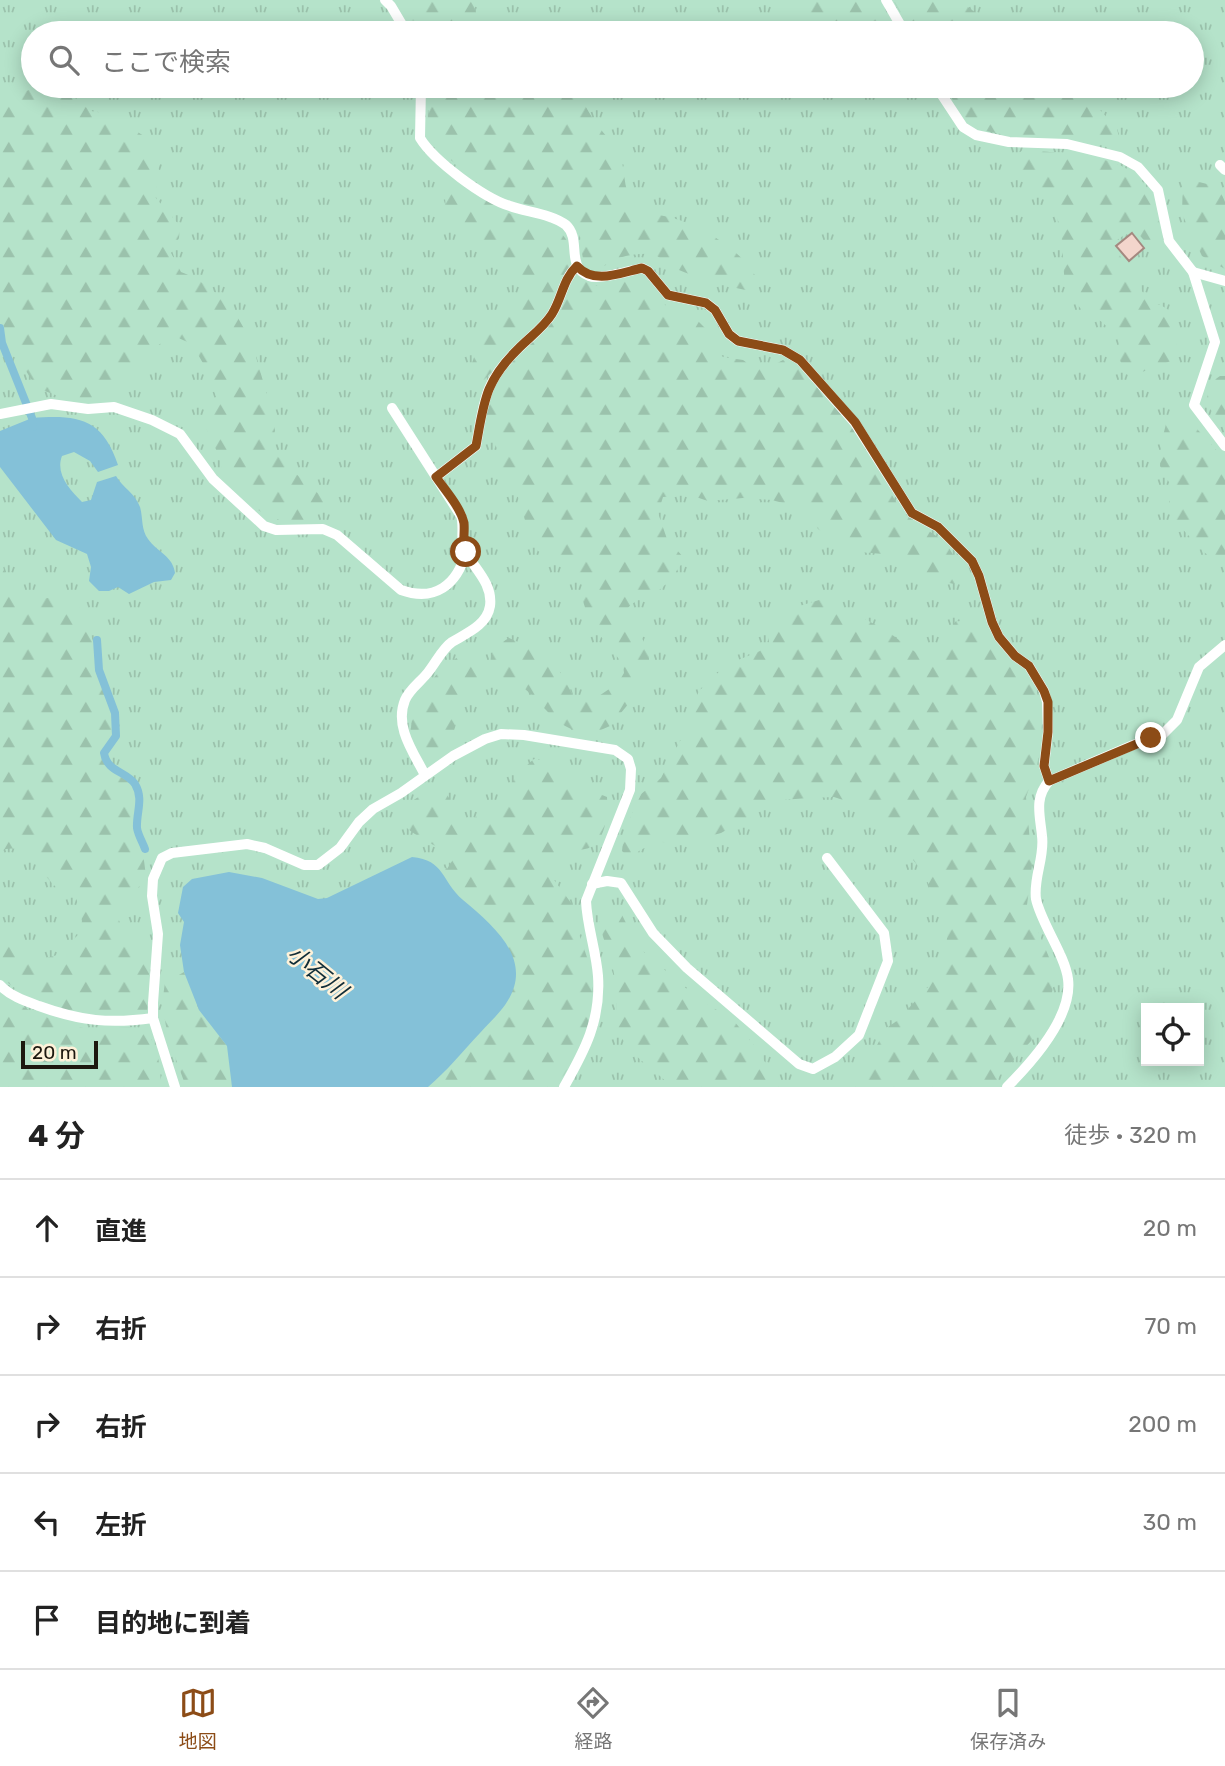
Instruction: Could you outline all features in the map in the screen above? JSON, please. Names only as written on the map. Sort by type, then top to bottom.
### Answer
[{"type":"lane","points":[[385,0],[400,21]]},
{"type":"lane","points":[[886,0],[898,21]]},
{"type":"lane","points":[[421,98],[420,138],[436,159],[505,205],[566,225],[573,235],[574,258],[584,274],[594,278],[642,268],[648,271],[668,295],[706,303],[715,310],[729,334],[738,341],[783,350],[800,360],[855,422],[912,513],[938,527],[972,561],[999,637],[1015,656],[1029,666],[1048,702],[1044,766],[1049,781]]},
{"type":"lane","points":[[944,98],[963,127],[976,135],[1009,142],[1067,144],[1120,157],[1138,167],[1158,190],[1169,242],[1193,272],[1214,342],[1194,405],[1225,446]]},
{"type":"lane","points":[[436,477],[476,446],[487,390],[493,378],[511,355],[551,316],[569,274],[577,266]]},
{"type":"lane","points":[[1193,272],[1225,281]]},
{"type":"lane","points":[[1214,342],[1225,334]]},
{"type":"lane","points":[[0,414],[51,404],[88,409],[114,407],[152,420],[180,434],[213,479],[264,526],[276,530],[323,529],[337,535],[401,590],[411,593],[427,594],[444,587],[461,569],[466,552]]},
{"type":"lane","points":[[392,408],[461,516],[464,525],[462,542],[490,595],[490,608],[482,621],[443,650],[405,699],[402,714],[404,733],[425,775]]},
{"type":"lane","points":[[1007,1087],[1029,1065],[1064,1012],[1068,979],[1036,900],[1043,839],[1038,814],[1040,791],[1049,781],[1162,735],[1177,720],[1199,667],[1225,645]]},
{"type":"lane","points":[[175,1087],[153,1018],[158,934],[152,896],[156,867],[162,858],[172,853],[247,844],[265,848],[304,865],[318,865],[340,848],[359,822],[373,809],[453,756],[500,734],[524,735],[615,750],[628,760],[631,769],[630,790],[586,901],[598,975],[597,1004],[586,1049],[564,1087]]},
{"type":"lane","points":[[592,884],[607,881],[621,883],[653,933],[687,968],[799,1064],[813,1069],[835,1057],[859,1035],[888,961],[884,933],[827,858]]},
{"type":"lane","points":[[0,985],[24,1001],[90,1021],[122,1023],[153,1018]]},
{"type":"green space","points":[[0,0],[1225,0],[1225,1087],[0,1087]]},
{"type":"green space","points":[[394,0],[473,0],[478,21],[416,21],[410,20]]},
{"type":"green space","points":[[795,0],[877,0],[877,21],[808,21]]},
{"type":"green space","points":[[893,0],[958,0],[987,21],[905,21]]},
{"type":"green space","points":[[8,93],[21,93],[21,98],[75,98],[91,111],[110,114],[150,140],[159,171],[155,197],[180,226],[179,238],[171,253],[181,272],[196,278],[230,304],[256,357],[270,405],[275,430],[272,448],[285,464],[330,506],[309,520],[284,521],[272,518],[258,510],[222,471],[219,456],[202,419],[217,400],[208,372],[192,344],[174,336],[148,351],[134,373],[113,394],[89,400],[58,396],[37,388],[13,351],[0,322],[0,98]]},
{"type":"green space","points":[[429,98],[581,98],[618,153],[627,189],[635,203],[648,212],[686,222],[712,235],[746,262],[760,285],[756,292],[725,285],[674,268],[651,254],[626,256],[601,267],[590,267],[583,259],[579,233],[572,220],[561,213],[512,199],[470,174],[444,154],[430,134]]},
{"type":"green space","points":[[952,98],[1090,98],[1117,129],[1120,141],[1113,147],[1061,135],[1005,135],[986,131],[963,116]]},
{"type":"green space","points":[[1023,150],[1074,154],[1110,162],[1126,168],[1139,178],[1149,191],[1163,239],[1158,246],[1149,246],[1135,230],[1131,230],[1113,243],[1113,246],[1137,280],[1147,302],[1164,307],[1175,318],[1178,332],[1171,361],[1129,377],[1118,357],[1119,338],[1102,322],[1081,309],[1065,289],[1061,228],[1051,203],[1029,174],[1015,166],[1015,156]]},
{"type":"green space","points":[[1183,178],[1219,187],[1225,202],[1225,269],[1202,256],[1182,214]]},
{"type":"green space","points":[[454,186],[463,186],[508,213],[557,227],[568,242],[571,264],[543,317],[484,380],[475,381],[472,363],[477,349],[501,315],[512,310],[523,297],[511,262],[467,237],[450,223],[446,213],[445,196]]},
{"type":"green space","points":[[576,275],[594,286],[635,276],[642,279],[668,308],[695,318],[708,331],[714,348],[723,357],[743,360],[753,367],[770,367],[783,360],[798,366],[849,423],[902,512],[946,543],[964,573],[954,584],[932,579],[883,554],[848,551],[818,529],[810,516],[797,507],[772,500],[743,498],[708,501],[690,495],[663,497],[658,513],[667,539],[685,559],[662,588],[627,609],[649,652],[649,672],[630,702],[610,726],[589,735],[557,720],[520,685],[500,676],[495,670],[491,659],[498,645],[509,638],[543,653],[555,663],[573,695],[583,701],[593,700],[618,683],[624,673],[623,664],[590,623],[582,598],[580,576],[538,551],[531,540],[518,497],[496,459],[497,449],[486,419],[494,384],[512,360],[552,322],[561,310]]},
{"type":"green space","points":[[1220,376],[1225,376],[1225,430],[1206,403],[1210,383]]},
{"type":"green space","points":[[1171,417],[1186,417],[1225,462],[1225,559],[1215,559],[1205,553],[1173,519],[1169,504],[1170,484],[1160,466],[1161,444],[1166,424]]},
{"type":"green space","points":[[0,546],[6,584],[17,600],[64,597],[79,607],[93,641],[95,670],[113,713],[114,735],[103,751],[103,760],[110,771],[128,781],[138,799],[134,832],[143,853],[146,876],[140,886],[123,898],[117,915],[122,928],[150,954],[147,1015],[88,1014],[49,1005],[31,998],[0,976],[0,941],[36,961],[57,955],[79,934],[82,921],[76,897],[56,887],[26,853],[10,848],[0,851]]},
{"type":"green space","points":[[829,597],[887,631],[922,657],[936,647],[956,621],[966,622],[980,629],[1004,654],[1026,671],[1034,682],[1041,707],[1042,736],[1037,766],[1026,797],[1032,865],[1027,905],[1056,974],[1050,1001],[1031,1041],[989,1087],[846,1087],[875,1049],[886,1028],[897,1021],[928,987],[944,958],[948,932],[924,874],[896,838],[855,804],[834,797],[770,801],[751,816],[721,833],[681,844],[662,842],[642,849],[629,858],[622,851],[624,832],[641,794],[661,778],[680,741],[691,729],[692,706],[699,691],[726,665],[760,651],[769,642],[766,625],[773,614]]},
{"type":"green space","points":[[462,655],[481,660],[489,672],[488,678],[480,689],[456,705],[454,712],[457,721],[443,756],[426,757],[420,753],[413,739],[413,714],[432,680],[446,665]]},
{"type":"green space","points":[[534,759],[553,762],[572,772],[580,786],[607,797],[606,820],[597,842],[585,849],[547,857],[549,873],[574,907],[576,925],[593,975],[592,1011],[583,1041],[564,1075],[551,1087],[447,1087],[434,1082],[505,1005],[479,913],[457,894],[435,863],[447,869],[454,858],[406,827],[403,823],[404,806],[428,791],[445,791],[462,821],[474,818],[494,804]]},
{"type":"green space","points":[[602,907],[620,911],[638,947],[695,996],[734,1021],[784,1087],[669,1087],[668,1083],[639,1058],[626,1044],[618,1028],[615,979],[599,920],[598,911]]},
{"type":"green space","points":[[184,972],[199,1010],[227,1046],[232,1087],[186,1087],[168,1036],[163,997],[165,983]]},
{"type":"green space","points":[[0,993],[30,1010],[69,1025],[96,1029],[135,1028],[143,1031],[149,1035],[156,1050],[161,1083],[155,1087],[0,1087]]},
{"type":"water","points":[[32,418],[75,419],[96,428],[104,437],[118,465],[98,472],[90,461],[74,452],[62,456],[62,475],[82,502],[91,500],[97,482],[116,476],[138,502],[148,539],[174,567],[175,573],[171,580],[154,582],[129,594],[118,587],[99,591],[89,581],[91,567],[87,554],[56,540],[0,467],[0,431]]},
{"type":"water","name":"小石川","points":[[412,857],[431,862],[437,867],[456,893],[499,933],[508,946],[516,974],[513,989],[502,1009],[428,1087],[232,1087],[227,1046],[199,1010],[184,972],[180,945],[184,922],[178,913],[183,887],[192,879],[229,872],[262,878],[318,899],[327,898]]},
{"type":"building","points":[[1132,233],[1144,248],[1129,261],[1116,246]]},
{"type":"waterway","points":[[0,328],[2,343],[32,418],[33,427]]},
{"type":"waterway","points":[[97,640],[99,670],[115,713],[116,736],[104,753],[109,764],[131,780],[138,790],[137,828],[145,849]]},
{"type":"route","points":[[466,552],[462,542],[464,525],[461,516],[436,477],[476,446],[487,390],[493,378],[511,355],[551,316],[569,274],[577,266],[584,274],[594,278],[642,268],[648,271],[668,295],[676,299],[706,303],[715,310],[723,326],[738,341],[783,350],[800,360],[855,422],[912,513],[938,527],[972,561],[999,637],[1037,676],[1048,702],[1044,766],[1049,781],[1151,738]]}]
